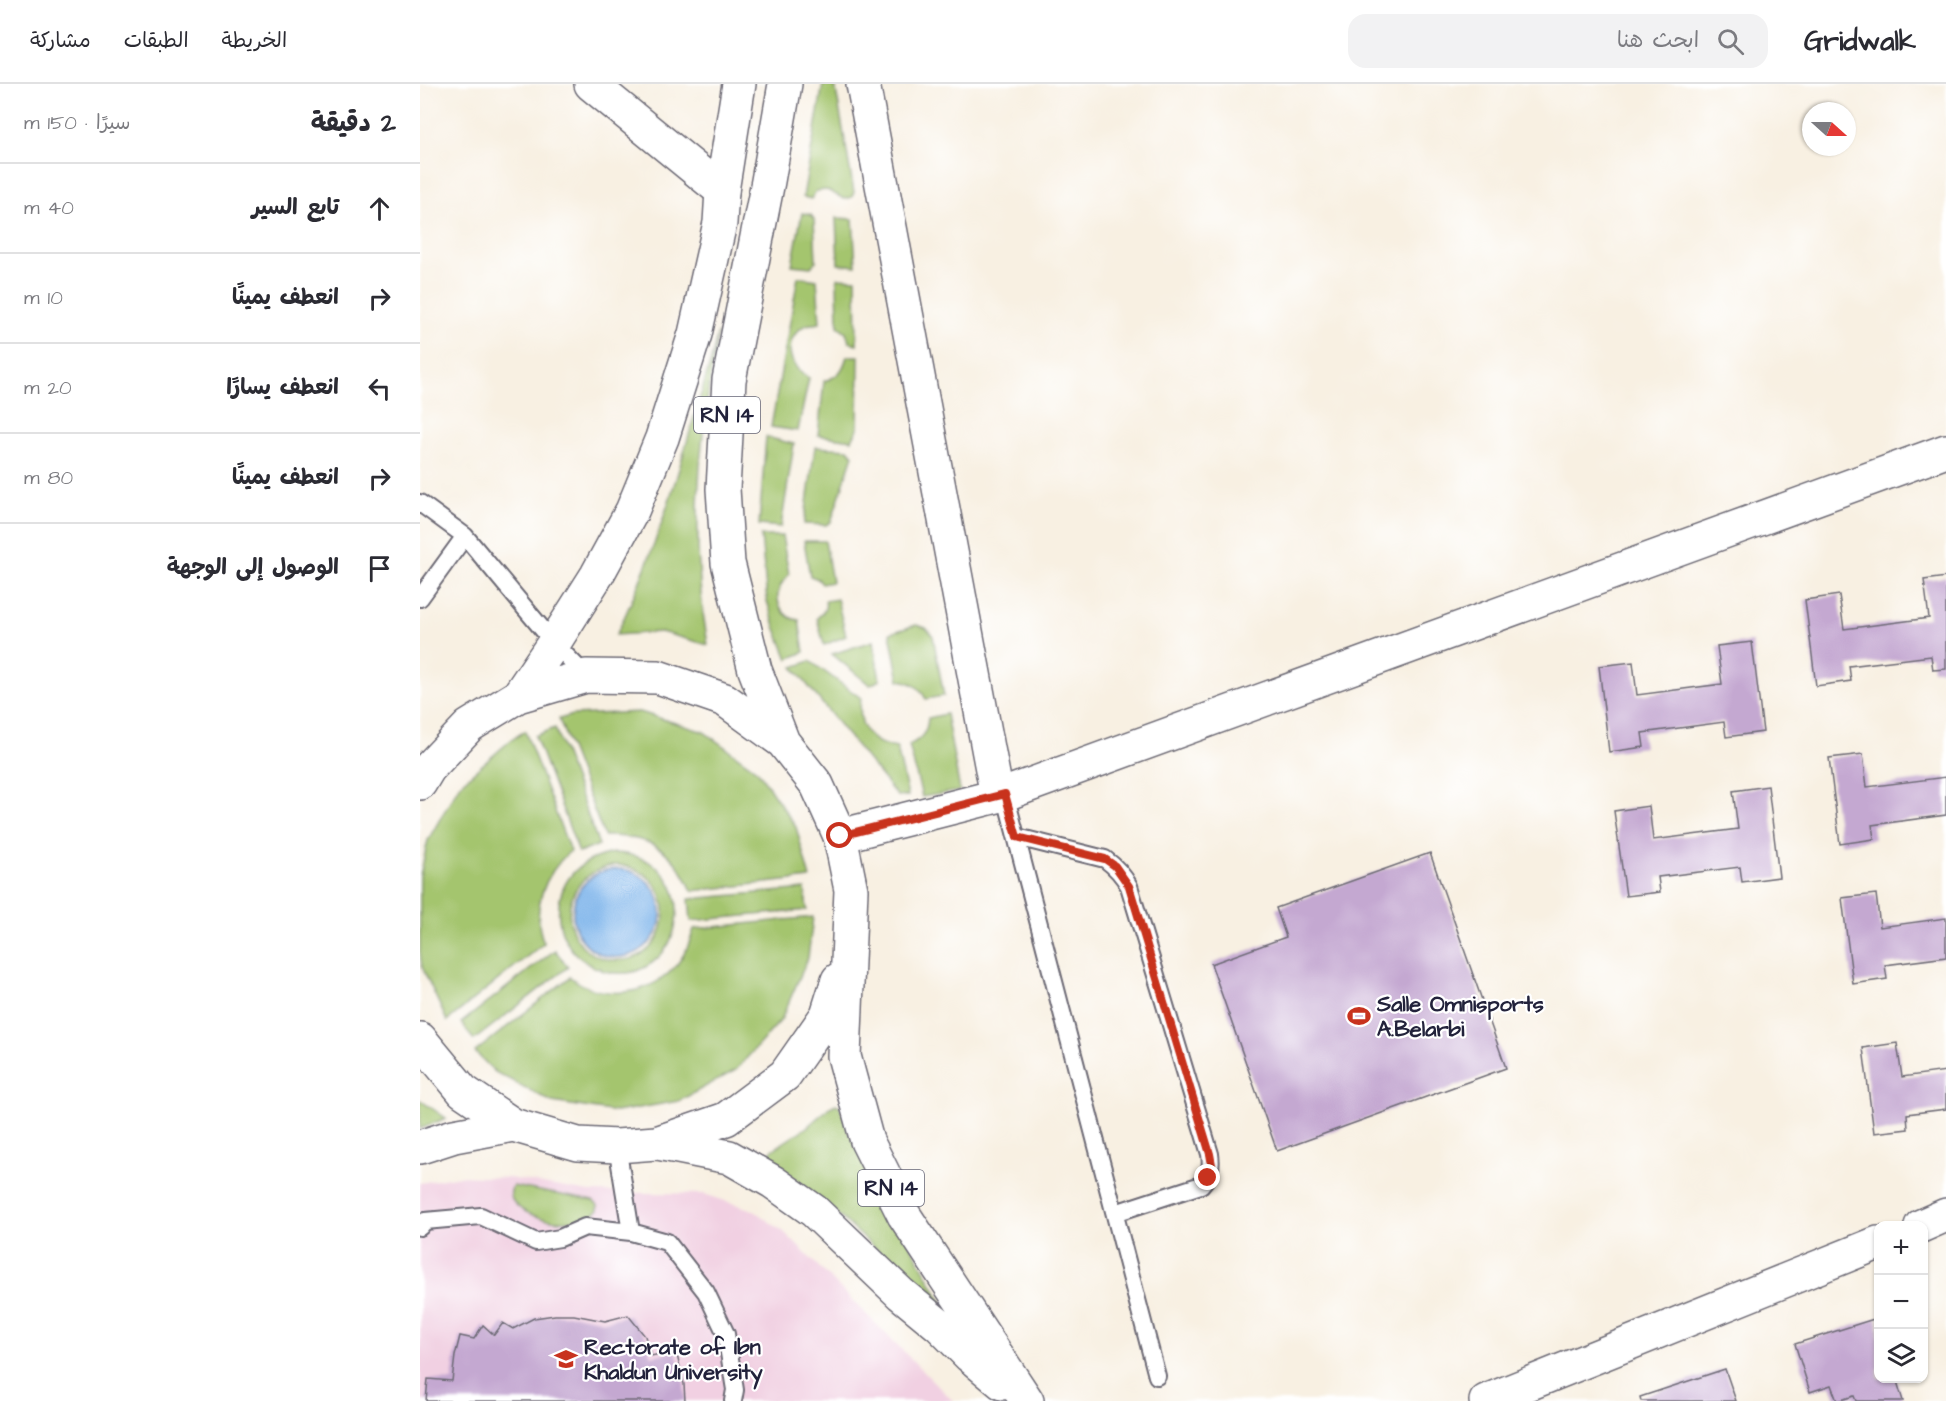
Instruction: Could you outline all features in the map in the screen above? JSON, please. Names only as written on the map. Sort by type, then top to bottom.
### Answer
[{"type":"main road","points":[[591,84],[722,191]]},
{"type":"main road","name":"RN 14","points":[[518,696],[597,575],[632,511],[662,438],[695,334],[720,223],[722,191],[739,84]]},
{"type":"main road","name":"RN 14","points":[[783,742],[755,670],[728,563],[723,489],[729,380],[768,181],[784,84]]},
{"type":"main road","points":[[863,84],[1001,795]]},
{"type":"main road","points":[[840,836],[1001,795],[1946,451]]},
{"type":"main road","points":[[420,783],[429,768],[469,726],[518,696],[586,676],[658,677],[725,700],[783,742],[817,785],[840,836],[851,890],[850,945],[827,1015],[785,1075],[726,1119],[656,1143],[617,1146],[578,1144],[513,1125],[463,1090],[420,1039]]},
{"type":"main road","name":"RN 14","points":[[850,945],[844,1056],[867,1141],[904,1215],[1025,1401]]},
{"type":"main road","points":[[420,1147],[454,1136],[513,1125]]},
{"type":"main road","name":"RN 14","points":[[656,1143],[729,1157],[773,1182],[814,1211],[901,1294],[940,1326],[970,1356],[1025,1401]]},
{"type":"main road","points":[[1928,1223],[1946,1215]]},
{"type":"main road","points":[[1486,1401],[1874,1245]]},
{"type":"lane","points":[[420,503],[465,536],[554,643],[586,676]]},
{"type":"lane","points":[[420,598],[465,536]]},
{"type":"lane","points":[[1001,795],[1017,837],[1157,1376]]},
{"type":"lane","points":[[1017,837],[1105,859],[1124,877],[1129,886],[1210,1154],[1212,1165],[1208,1178],[1201,1185],[1115,1214]]},
{"type":"lane","points":[[617,1146],[632,1232]]},
{"type":"lane","points":[[420,1227],[425,1221],[482,1215],[536,1242],[560,1238],[585,1227],[632,1232],[667,1242],[706,1292],[726,1334],[735,1390],[733,1401]]},
{"type":"shaded area","points":[[460,1176],[509,1178],[589,1192],[704,1194],[753,1210],[784,1232],[953,1401],[420,1401],[420,1183]]},
{"type":"green space","points":[[823,84],[835,84],[854,192],[852,197],[844,199],[827,190],[816,191],[811,199],[803,197]]},
{"type":"green space","points":[[802,213],[811,215],[814,219],[816,261],[811,267],[792,265]]},
{"type":"green space","points":[[836,218],[853,219],[856,266],[838,264]]},
{"type":"green space","points":[[798,277],[817,280],[820,323],[806,325],[798,331],[791,345],[792,360],[796,367],[809,378],[798,431],[771,427]]},
{"type":"green space","points":[[837,278],[856,279],[857,344],[849,342],[846,332],[838,326]]},
{"type":"green space","points":[[718,332],[701,449],[699,488],[699,566],[708,645],[661,632],[616,635],[639,584],[668,505]]},
{"type":"green space","points":[[847,356],[859,356],[858,428],[852,440],[818,435],[824,381],[839,373]]},
{"type":"green space","points":[[766,437],[794,444],[781,527],[759,525]]},
{"type":"green space","points":[[815,447],[848,449],[853,455],[831,522],[826,525],[804,524]]},
{"type":"green space","points":[[761,536],[782,536],[789,574],[778,593],[779,604],[789,617],[799,620],[804,652],[788,659],[767,601]]},
{"type":"green space","points":[[804,541],[825,541],[832,582],[822,584],[818,579],[810,576]]},
{"type":"green space","points":[[837,599],[846,636],[824,645],[817,618],[824,611],[825,601]]},
{"type":"green space","points":[[916,625],[926,628],[933,636],[944,696],[926,699],[915,686],[899,680],[890,633]]},
{"type":"green space","points":[[873,641],[880,680],[870,685],[832,654]]},
{"type":"green space","points":[[810,661],[861,698],[861,717],[867,732],[879,743],[897,748],[908,796],[897,796],[793,667]]},
{"type":"green space","points":[[640,712],[704,732],[758,771],[796,827],[810,878],[692,891],[677,865],[659,848],[634,838],[604,836],[559,719],[573,715]]},
{"type":"green space","points":[[946,714],[960,791],[922,797],[909,745],[923,734],[928,718]]},
{"type":"green space","points":[[555,728],[599,845],[579,853],[535,736]]},
{"type":"green space","points":[[525,731],[570,851],[553,871],[542,893],[538,918],[544,943],[447,1021],[422,967],[420,951],[420,876],[428,840],[460,784],[511,740]]},
{"type":"green space","points":[[613,853],[645,860],[666,876],[676,898],[676,922],[668,945],[652,963],[629,973],[601,970],[586,962],[568,944],[559,921],[561,896],[565,884],[573,873],[597,857]],"holes":[[[617,865],[639,871],[654,883],[662,899],[664,917],[660,934],[650,948],[635,957],[615,960],[596,955],[582,945],[573,931],[570,915],[572,898],[580,883],[595,872]]]},
{"type":"green space","points":[[805,889],[807,910],[691,921],[689,899]]},
{"type":"green space","points":[[813,917],[808,958],[781,1020],[736,1070],[679,1101],[616,1112],[552,1102],[495,1072],[475,1052],[570,977],[597,990],[627,992],[642,989],[668,974],[678,963],[686,951],[694,929]]},
{"type":"green space","points":[[555,950],[568,967],[474,1040],[461,1023]]},
{"type":"green space","points":[[420,1100],[446,1118],[420,1129]]},
{"type":"green space","points":[[836,1104],[840,1106],[848,1131],[943,1304],[936,1304],[768,1154]]},
{"type":"green space","points":[[513,1186],[593,1201],[598,1205],[598,1210],[588,1217],[573,1221],[541,1218],[516,1205],[511,1196]]},
{"type":"water","points":[[617,869],[642,876],[654,888],[661,913],[654,938],[642,950],[617,957],[592,950],[580,938],[573,913],[580,888],[592,876]]},
{"type":"building","points":[[1946,577],[1946,669],[1933,670],[1931,656],[1849,666],[1851,681],[1816,686],[1805,600],[1839,595],[1844,629],[1929,618],[1924,580]]},
{"type":"building","points":[[1752,642],[1763,732],[1726,737],[1724,722],[1642,733],[1644,747],[1609,752],[1599,666],[1633,662],[1637,695],[1722,684],[1717,646]]},
{"type":"building","points":[[1863,754],[1867,787],[1946,777],[1946,815],[1872,825],[1874,839],[1840,844],[1829,758]]},
{"type":"building","points":[[1768,786],[1779,877],[1742,882],[1740,867],[1658,877],[1660,892],[1626,896],[1614,811],[1649,806],[1653,840],[1738,829],[1733,791]]},
{"type":"building","name":"Salle Omnisports A.Belarbi","points":[[1430,853],[1506,1068],[1277,1151],[1211,964],[1286,937],[1276,908]]},
{"type":"building","points":[[1876,894],[1880,927],[1946,918],[1946,957],[1885,965],[1887,979],[1853,984],[1842,898]]},
{"type":"building","points":[[1897,1043],[1902,1077],[1946,1071],[1946,1109],[1907,1114],[1908,1129],[1874,1133],[1863,1048]]},
{"type":"building","name":"Rectorate of Ibn Khaldun University","points":[[574,1315],[605,1321],[628,1315],[645,1336],[651,1356],[676,1351],[684,1384],[685,1401],[426,1401],[428,1379],[452,1381],[460,1336],[474,1339],[483,1325],[494,1335],[503,1323],[513,1329],[534,1318]]},
{"type":"building","points":[[1874,1319],[1874,1383],[1898,1383],[1903,1401],[1856,1401],[1854,1396],[1837,1401],[1831,1385],[1810,1392],[1795,1344]]},
{"type":"building","points":[[1725,1369],[1736,1401],[1641,1401],[1640,1397]]},
{"type":"place","name":"Salle Omnisports A.Belarbi","points":[[1359,1016]]},
{"type":"place","name":"Rectorate of Ibn Khaldun University","points":[[566,1359]]},
{"type":"route","points":[[840,836],[1005,794],[1017,837],[1105,859],[1115,866],[1129,886],[1210,1154],[1212,1165],[1208,1178]]}]
